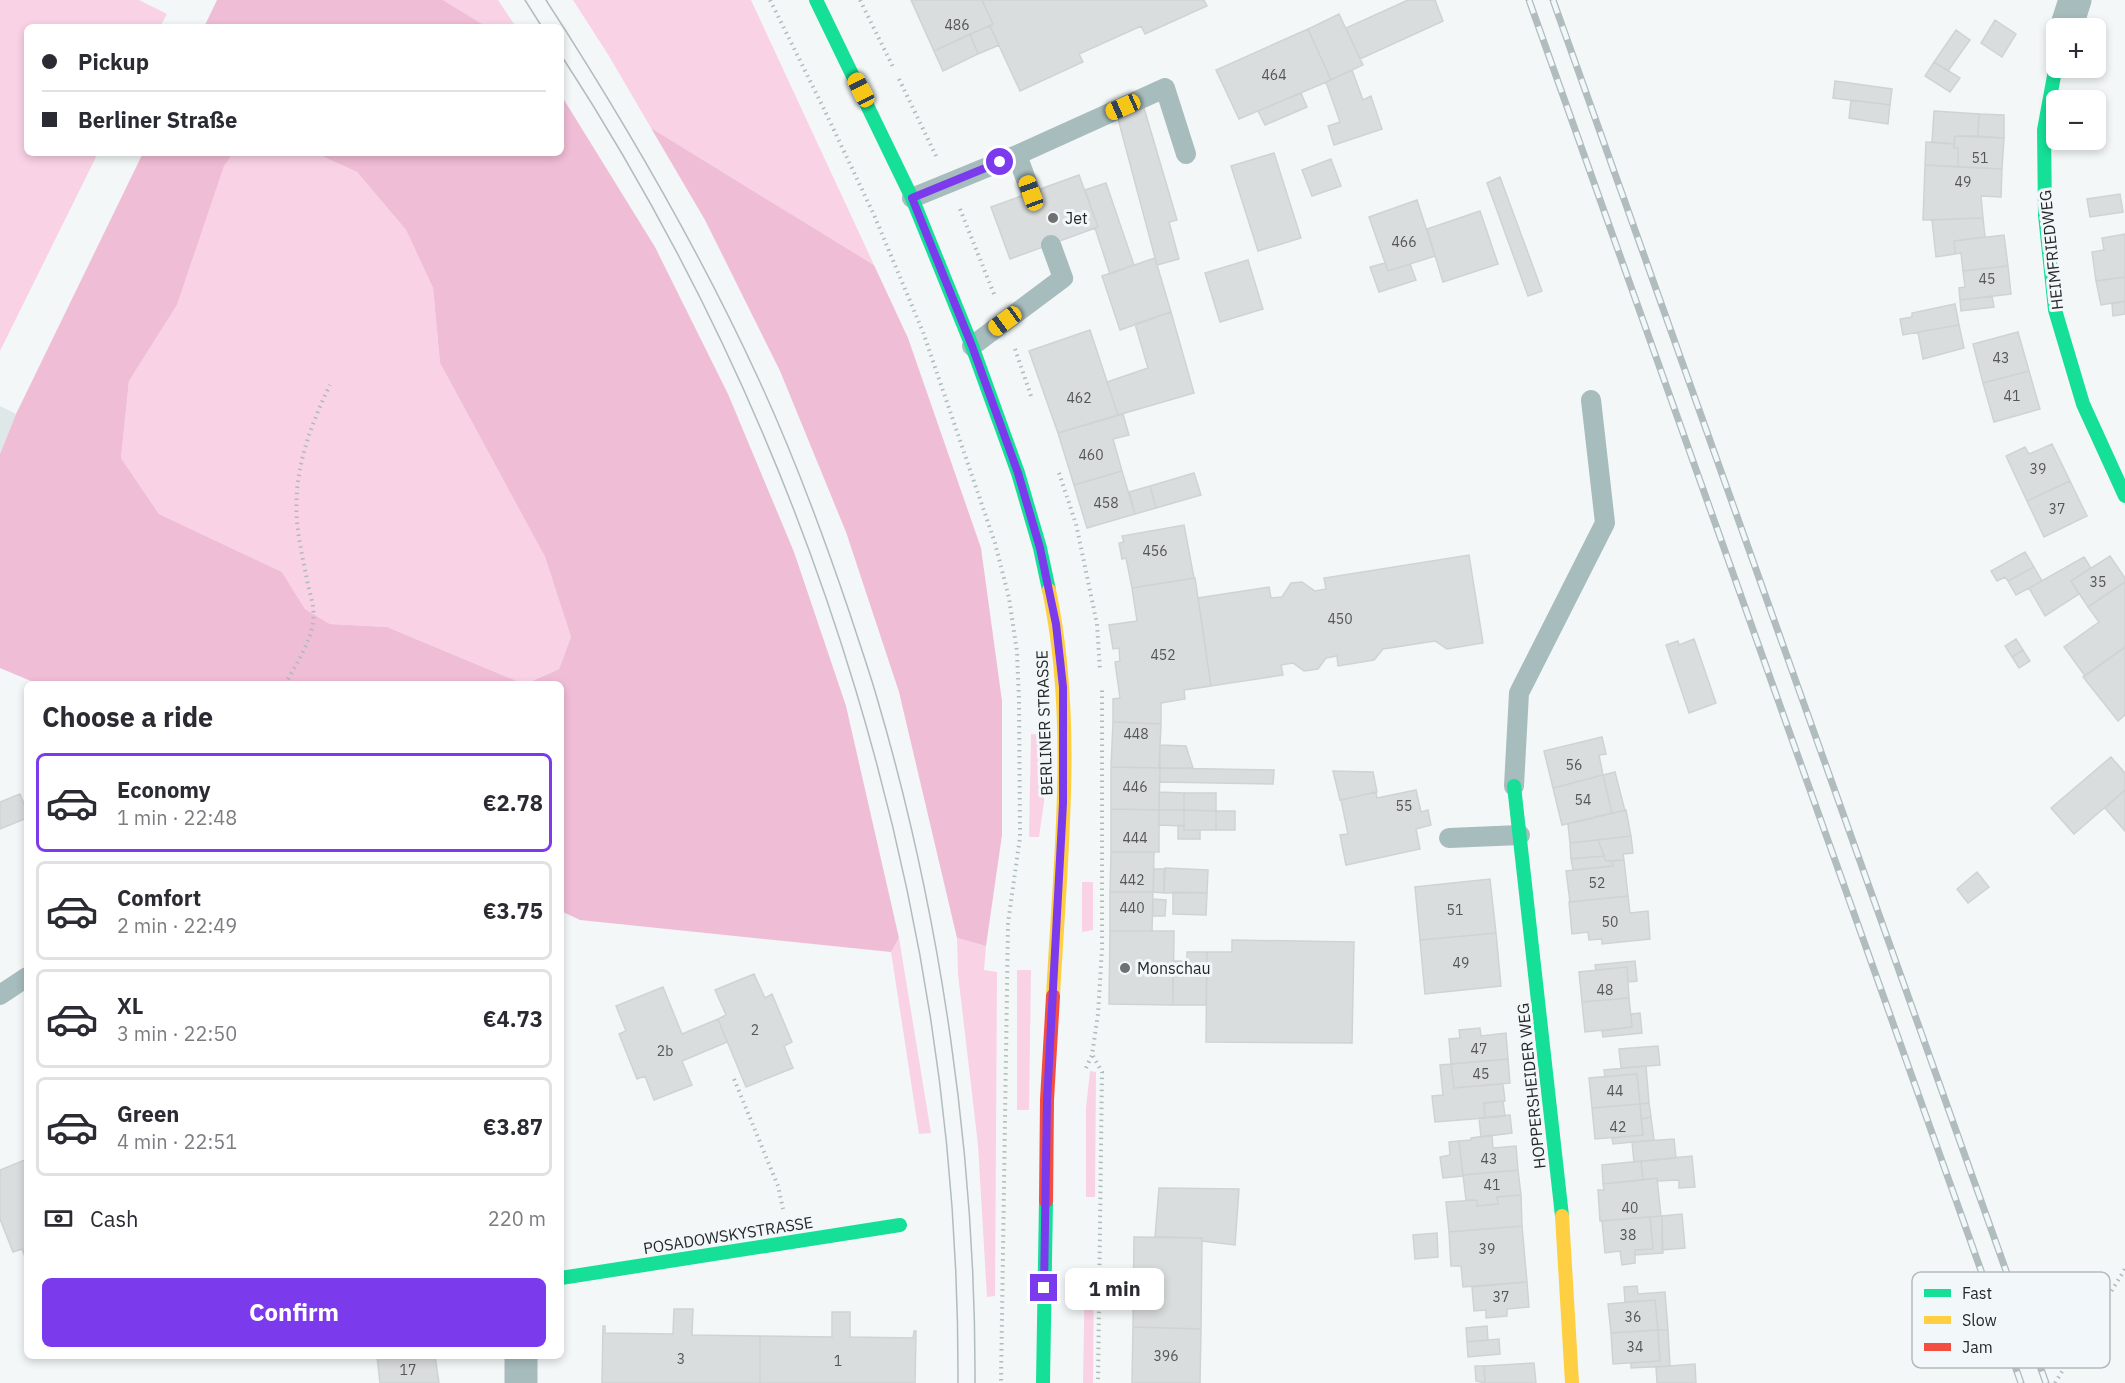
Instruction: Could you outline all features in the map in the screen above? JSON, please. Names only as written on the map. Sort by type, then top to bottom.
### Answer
[{"type":"main road","name":"BERLINER STRASSE","points":[[823,2],[912,198],[972,346],[1018,473],[1040,548],[1056,624],[1063,687],[1063,803],[1047,1100],[1043,1383]]},
{"type":"main road","name":"HEIMFRIEDWEG","points":[[2054,78],[2044,130],[2045,215],[2055,310],[2083,404],[2125,496]]},
{"type":"main road","name":"HOPPERSHEIDER WEG","points":[[1514,786],[1562,1217],[1572,1383]]},
{"type":"main road","name":"POSADOWSKYSTRASSE","points":[[564,1278],[900,1225]]},
{"type":"street","points":[[2069,18],[2075,0]]},
{"type":"street","points":[[521,1359],[521,1383]]},
{"type":"lane","points":[[912,198],[1017,155],[1165,88],[1186,154]]},
{"type":"lane","points":[[1017,155],[1031,193]]},
{"type":"lane","points":[[972,346],[1063,278],[1051,245]]},
{"type":"lane","points":[[1514,786],[1519,693],[1605,522],[1591,400]]},
{"type":"lane","points":[[1449,838],[1520,835]]},
{"type":"lane","points":[[0,995],[24,978]]},
{"type":"path","points":[[770,0],[869,205],[923,332],[995,543],[1009,598],[1017,652],[1020,837],[1008,923],[1001,1383]]},
{"type":"path","points":[[287,681],[296,666],[313,624],[314,610],[300,548],[297,521],[300,465],[316,412],[330,386]]},
{"type":"path","points":[[1092,1055],[1102,1072],[1098,1383]]},
{"type":"path","points":[[734,1078],[778,1186],[789,1242]]},
{"type":"path","points":[[2110,1293],[2125,1269]]},
{"type":"path","points":[[2055,1383],[2064,1368]]},
{"type":"shaded area","points":[[0,0],[139,0],[167,14],[162,24],[24,24],[24,156],[97,156],[0,351]]},
{"type":"shaded area","points":[[217,0],[443,0],[482,24],[205,24]]},
{"type":"shaded area","points":[[443,0],[498,0],[514,24],[482,24]]},
{"type":"shaded area","points":[[573,0],[751,0],[874,265],[651,128]]},
{"type":"shaded area","points":[[564,100],[655,247],[728,394],[794,552],[846,706],[899,938],[891,952],[580,920],[564,912],[564,681],[532,681],[559,669],[571,637],[545,557],[440,363],[433,288],[406,230],[357,172],[322,156],[564,156]]},
{"type":"shaded area","points":[[651,128],[874,265],[908,338],[981,548],[1002,701],[1002,835],[986,946],[957,938],[899,692],[846,532],[780,371],[705,220]]},
{"type":"shaded area","points":[[142,156],[231,156],[224,166],[177,305],[129,381],[121,458],[159,514],[282,572],[305,609],[330,624],[387,627],[517,681],[31,681],[0,668],[0,454],[16,414]]},
{"type":"shaded area","points":[[231,156],[322,156],[357,172],[406,230],[433,288],[440,363],[545,557],[571,637],[559,669],[531,681],[517,681],[387,627],[330,624],[305,609],[282,572],[159,514],[121,458],[129,381],[177,305],[224,165]]},
{"type":"shaded area","points":[[0,406],[16,414],[0,454]]},
{"type":"shaded area","points":[[1031,734],[1043,735],[1044,802],[1039,837],[1029,837]]},
{"type":"shaded area","points":[[1082,882],[1093,882],[1093,930],[1082,932]]},
{"type":"shaded area","points":[[899,938],[931,1133],[919,1134],[891,952]]},
{"type":"shaded area","points":[[957,938],[986,946],[984,970],[997,972],[995,1296],[987,1297],[978,1145],[958,974]]},
{"type":"shaded area","points":[[1017,970],[1031,970],[1029,1110],[1017,1110]]},
{"type":"shaded area","points":[[1090,1071],[1096,1072],[1095,1197],[1086,1197],[1086,1108]]},
{"type":"shaded area","points":[[1085,1268],[1094,1268],[1093,1383],[1083,1383]]},
{"type":"building","points":[[911,0],[982,0],[993,24],[934,51]]},
{"type":"building","points":[[982,0],[1204,0],[1207,6],[1145,34],[1141,26],[1079,54],[1083,62],[1020,91],[990,26],[993,24]]},
{"type":"building","points":[[1408,0],[1435,0],[1443,21],[1360,59],[1346,28]]},
{"type":"building","points":[[1339,14],[1363,65],[1331,80],[1308,29]]},
{"type":"building","points":[[1995,20],[2016,34],[2002,57],[1981,43]]},
{"type":"building","points":[[990,26],[999,45],[978,54],[970,34]]},
{"type":"building","points":[[1308,29],[1331,80],[1239,119],[1216,70]]},
{"type":"building","points":[[1956,30],[1970,40],[1948,71],[1934,62]]},
{"type":"building","points":[[970,34],[978,54],[943,71],[934,51]]},
{"type":"building","points":[[1934,62],[1960,78],[1950,92],[1925,76]]},
{"type":"building","points":[[1352,70],[1363,100],[1371,96],[1382,129],[1334,145],[1328,126],[1340,122],[1326,82]]},
{"type":"building","points":[[1835,81],[1892,89],[1890,105],[1833,98]]},
{"type":"building","points":[[1301,93],[1307,107],[1265,125],[1258,111]]},
{"type":"building","points":[[1851,100],[1890,105],[1888,124],[1849,118]]},
{"type":"building","points":[[1144,108],[1177,220],[1169,222],[1179,259],[1157,265],[1117,115]]},
{"type":"building","points":[[1934,111],[1979,114],[1978,136],[1955,136],[1954,144],[1932,142]]},
{"type":"building","points":[[1979,114],[2004,115],[2004,138],[1978,136]]},
{"type":"building","points":[[1955,136],[2004,138],[2002,169],[1958,167],[1958,148],[1954,148]]},
{"type":"building","points":[[1926,142],[1954,144],[1954,148],[1958,148],[1958,167],[1925,165]]},
{"type":"building","points":[[1274,153],[1301,238],[1258,251],[1231,166]]},
{"type":"building","points":[[1331,159],[1341,186],[1312,196],[1302,170]]},
{"type":"building","points":[[1925,165],[2002,169],[2001,197],[1981,196],[1983,218],[1923,220]]},
{"type":"building","points":[[1079,175],[1098,227],[1010,259],[991,207]]},
{"type":"building","points":[[1500,177],[1542,291],[1528,296],[1487,183]]},
{"type":"building","points":[[1106,183],[1134,265],[1110,274],[1095,228],[1098,227],[1085,190]]},
{"type":"building","points":[[2120,194],[2123,212],[2090,217],[2087,199]]},
{"type":"building","points":[[1417,200],[1435,256],[1388,271],[1369,217]]},
{"type":"building","points":[[1480,211],[1498,264],[1443,282],[1427,229]]},
{"type":"building","points":[[1983,218],[1985,237],[1954,241],[1955,254],[1936,257],[1932,220]]},
{"type":"building","points":[[2125,234],[2125,277],[2096,281],[2092,252],[2104,250],[2102,238]]},
{"type":"building","points":[[2004,235],[2008,266],[1963,271],[1961,253],[1955,254],[1954,241]]},
{"type":"building","points":[[1155,258],[1171,312],[1120,330],[1102,276]]},
{"type":"building","points":[[1248,260],[1263,309],[1220,322],[1205,273]]},
{"type":"building","points":[[1385,263],[1388,271],[1410,264],[1416,280],[1379,292],[1370,267]]},
{"type":"building","points":[[2008,266],[2011,294],[1960,300],[1959,288],[1965,287],[1963,271]]},
{"type":"building","points":[[2125,277],[2125,301],[2101,305],[2096,281]]},
{"type":"building","points":[[1992,296],[1994,307],[1961,311],[1960,300]]},
{"type":"building","points":[[2125,301],[2125,314],[2113,316],[2112,304]]},
{"type":"building","points":[[1955,304],[1959,325],[1903,335],[1900,319],[1912,317],[1912,313]]},
{"type":"building","points":[[1171,312],[1194,393],[1118,415],[1107,382],[1148,368],[1135,324]]},
{"type":"building","points":[[1959,325],[1964,348],[1923,359],[1918,332]]},
{"type":"building","points":[[1090,330],[1118,415],[1058,433],[1029,351]]},
{"type":"building","points":[[2018,332],[2029,371],[1983,383],[1973,344]]},
{"type":"building","points":[[2029,371],[2040,409],[1994,422],[1983,383]]},
{"type":"building","points":[[1123,414],[1129,435],[1113,439],[1122,471],[1074,485],[1058,433]]},
{"type":"building","points":[[2052,444],[2070,481],[2027,501],[2006,456],[2025,447],[2029,454]]},
{"type":"building","points":[[1122,471],[1135,514],[1087,528],[1074,485]]},
{"type":"building","points":[[1194,473],[1201,495],[1156,508],[1150,486]]},
{"type":"building","points":[[2070,481],[2087,516],[2044,537],[2027,501]]},
{"type":"building","points":[[1150,486],[1156,508],[1135,514],[1129,492]]},
{"type":"building","points":[[1184,525],[1194,578],[1132,588],[1126,558],[1122,559],[1119,543],[1124,542],[1122,536]]},
{"type":"building","points":[[2025,552],[2034,567],[2008,581],[2005,577],[1997,581],[1991,571]]},
{"type":"building","points":[[1469,555],[1483,643],[1447,649],[1435,641],[1383,649],[1374,660],[1338,666],[1337,656],[1326,658],[1318,669],[1304,671],[1293,663],[1281,665],[1283,675],[1211,686],[1198,598],[1269,587],[1271,598],[1282,597],[1291,583],[1302,582],[1315,591],[1326,589],[1324,578]]},
{"type":"building","points":[[2110,556],[2125,578],[2125,582],[2088,607],[2071,581]]},
{"type":"building","points":[[2084,557],[2091,568],[2071,581],[2079,594],[2045,616],[2029,588]]},
{"type":"building","points":[[2034,567],[2042,581],[2016,595],[2008,581]]},
{"type":"building","points":[[1195,578],[1211,686],[1184,690],[1185,699],[1161,703],[1161,724],[1113,722],[1113,699],[1120,698],[1115,662],[1120,661],[1119,648],[1113,649],[1109,625],[1137,621],[1132,588]]},
{"type":"building","points":[[2125,582],[2125,647],[2085,676],[2064,647],[2099,622],[2088,607]]},
{"type":"building","points":[[1694,639],[1716,703],[1689,713],[1666,645],[1678,641],[1679,645]]},
{"type":"building","points":[[2016,639],[2023,650],[2012,657],[2005,646]]},
{"type":"building","points":[[2125,647],[2125,715],[2118,721],[2083,677]]},
{"type":"building","points":[[2023,650],[2030,661],[2019,668],[2012,657]]},
{"type":"building","points":[[1113,722],[1161,724],[1159,768],[1111,767]]},
{"type":"building","points":[[1602,737],[1606,754],[1599,755],[1603,775],[1553,788],[1544,751]]},
{"type":"building","points":[[1160,745],[1186,746],[1193,768],[1160,768]]},
{"type":"building","points":[[2111,757],[2125,773],[2125,790],[2074,834],[2051,808]]},
{"type":"building","points":[[1111,767],[1160,768],[1159,810],[1111,809]]},
{"type":"building","points":[[1160,768],[1274,770],[1273,784],[1160,782]]},
{"type":"building","points":[[1333,771],[1373,772],[1377,792],[1340,800]]},
{"type":"building","points":[[1615,772],[1625,811],[1612,813],[1603,775]]},
{"type":"building","points":[[1603,775],[1612,813],[1562,825],[1553,788]]},
{"type":"building","points":[[1416,790],[1421,812],[1428,810],[1431,825],[1416,829],[1420,849],[1346,865],[1340,835],[1348,834],[1341,800],[1376,792],[1377,798]]},
{"type":"building","points":[[2125,790],[2125,831],[2105,808]]},
{"type":"building","points":[[1159,792],[1184,793],[1184,810],[1159,810]]},
{"type":"building","points":[[1184,793],[1216,793],[1216,811],[1184,810]]},
{"type":"building","points":[[20,794],[24,804],[24,819],[0,829],[0,802]]},
{"type":"building","points":[[1111,809],[1159,810],[1159,852],[1111,852]]},
{"type":"building","points":[[1159,810],[1184,810],[1184,826],[1159,825]]},
{"type":"building","points":[[1184,810],[1216,811],[1216,830],[1184,830]]},
{"type":"building","points":[[1626,810],[1631,836],[1570,843],[1568,824]]},
{"type":"building","points":[[1216,811],[1235,811],[1235,830],[1216,830]]},
{"type":"building","points":[[1178,825],[1184,826],[1184,830],[1200,830],[1200,839],[1178,839]]},
{"type":"building","points":[[1631,836],[1633,853],[1623,854],[1624,860],[1606,861],[1598,840]]},
{"type":"building","points":[[1598,840],[1604,856],[1571,859],[1570,843]]},
{"type":"building","points":[[1111,852],[1154,852],[1153,892],[1110,892]]},
{"type":"building","points":[[1604,856],[1606,861],[1612,861],[1613,866],[1573,870],[1571,859]]},
{"type":"building","points":[[1624,860],[1628,896],[1570,902],[1566,871],[1613,866],[1612,861]]},
{"type":"building","points":[[1165,868],[1208,870],[1207,893],[1164,893]]},
{"type":"building","points":[[1154,869],[1164,869],[1164,893],[1153,892]]},
{"type":"building","points":[[1977,872],[1989,887],[1968,903],[1957,889]]},
{"type":"building","points":[[1490,879],[1496,933],[1420,940],[1415,887]]},
{"type":"building","points":[[1110,892],[1153,892],[1152,931],[1110,931]]},
{"type":"building","points":[[1173,892],[1207,893],[1206,915],[1173,914]]},
{"type":"building","points":[[1628,896],[1630,913],[1648,911],[1650,939],[1602,944],[1602,939],[1589,940],[1588,932],[1572,934],[1569,902]]},
{"type":"building","points":[[1153,899],[1166,900],[1165,916],[1153,916]]},
{"type":"building","points":[[1110,931],[1174,931],[1173,1005],[1109,1004]]},
{"type":"building","points":[[1496,933],[1501,986],[1425,994],[1420,940]]},
{"type":"building","points":[[1232,940],[1354,942],[1352,1043],[1206,1042],[1207,952],[1232,952]]},
{"type":"building","points":[[1187,952],[1207,952],[1206,1005],[1173,1005],[1173,961],[1187,961]]},
{"type":"building","points":[[1635,961],[1637,981],[1628,982],[1627,967],[1596,970],[1595,965]]},
{"type":"building","points":[[1627,967],[1629,998],[1582,1002],[1579,972]]},
{"type":"building","points":[[754,974],[765,998],[772,994],[792,1042],[784,1046],[793,1068],[746,1087],[718,1019],[726,1015],[715,990]]},
{"type":"building","points":[[663,987],[682,1034],[718,1019],[727,1042],[682,1061],[692,1085],[654,1100],[645,1076],[637,1079],[619,1034],[626,1031],[616,1006]]},
{"type":"building","points":[[1629,998],[1632,1027],[1585,1032],[1582,1002]]},
{"type":"building","points":[[1640,1013],[1642,1033],[1603,1037],[1602,1031],[1632,1027],[1631,1014]]},
{"type":"building","points":[[1480,1028],[1481,1036],[1506,1033],[1508,1059],[1451,1064],[1449,1039],[1460,1038],[1459,1030]]},
{"type":"building","points":[[1658,1046],[1660,1065],[1621,1068],[1619,1049]]},
{"type":"building","points":[[1508,1059],[1510,1083],[1454,1088],[1451,1064]]},
{"type":"building","points":[[1451,1064],[1454,1088],[1503,1084],[1505,1101],[1484,1103],[1485,1118],[1435,1122],[1432,1096],[1443,1095],[1440,1065]]},
{"type":"building","points":[[1646,1066],[1649,1103],[1640,1104],[1637,1074],[1605,1077],[1604,1070]]},
{"type":"building","points":[[1637,1074],[1640,1104],[1592,1108],[1589,1078]]},
{"type":"building","points":[[1503,1101],[1505,1116],[1485,1118],[1484,1103]]},
{"type":"building","points":[[1649,1103],[1651,1117],[1641,1119],[1640,1104]]},
{"type":"building","points":[[1640,1104],[1643,1135],[1595,1139],[1592,1108]]},
{"type":"building","points":[[1510,1115],[1512,1133],[1481,1137],[1479,1118]]},
{"type":"building","points":[[1651,1117],[1654,1140],[1613,1144],[1612,1138],[1643,1135],[1641,1119]]},
{"type":"building","points":[[1492,1135],[1493,1148],[1516,1146],[1518,1170],[1463,1175],[1459,1141]]},
{"type":"building","points":[[1674,1139],[1676,1158],[1634,1162],[1632,1142]]},
{"type":"building","points":[[1459,1141],[1463,1176],[1443,1178],[1440,1157],[1450,1155],[1449,1142]]},
{"type":"building","points":[[1692,1156],[1695,1187],[1679,1188],[1679,1180],[1657,1181],[1657,1178],[1643,1180],[1641,1161]]},
{"type":"building","points":[[24,1160],[24,1254],[22,1249],[13,1252],[0,1219],[0,1170]]},
{"type":"building","points":[[1641,1161],[1643,1180],[1603,1184],[1602,1165]]},
{"type":"building","points":[[1518,1170],[1521,1195],[1497,1197],[1498,1204],[1477,1206],[1477,1200],[1466,1200],[1463,1175]]},
{"type":"building","points":[[1657,1178],[1661,1216],[1600,1221],[1598,1190],[1604,1190],[1603,1184]]},
{"type":"building","points":[[1159,1188],[1239,1189],[1235,1245],[1202,1241],[1202,1238],[1155,1237]]},
{"type":"building","points":[[1521,1195],[1522,1226],[1449,1232],[1446,1202],[1477,1200],[1477,1206],[1498,1204],[1497,1197]]},
{"type":"building","points":[[1682,1214],[1685,1248],[1662,1250],[1662,1216]]},
{"type":"building","points":[[1662,1216],[1663,1253],[1635,1255],[1635,1250],[1653,1249],[1650,1217]]},
{"type":"building","points":[[1650,1217],[1653,1249],[1635,1250],[1635,1263],[1622,1265],[1620,1251],[1605,1253],[1602,1221]]},
{"type":"building","points":[[1522,1226],[1527,1282],[1463,1287],[1461,1266],[1451,1266],[1449,1232]]},
{"type":"building","points":[[1437,1233],[1438,1257],[1415,1259],[1413,1235]]},
{"type":"building","points":[[1134,1237],[1202,1238],[1201,1329],[1133,1327]]},
{"type":"building","points":[[1527,1282],[1529,1307],[1507,1309],[1507,1316],[1486,1318],[1486,1310],[1474,1311],[1472,1287]]},
{"type":"building","points":[[1637,1286],[1638,1294],[1665,1292],[1668,1330],[1658,1330],[1655,1300],[1625,1302],[1624,1287]]},
{"type":"building","points":[[1655,1300],[1658,1330],[1611,1333],[1608,1304]]},
{"type":"building","points":[[674,1309],[693,1309],[692,1335],[760,1336],[760,1383],[602,1383],[603,1326],[605,1326],[605,1333],[673,1334]]},
{"type":"building","points":[[832,1312],[850,1312],[850,1337],[913,1338],[914,1331],[916,1331],[915,1383],[760,1383],[760,1336],[832,1337]]},
{"type":"building","points":[[1487,1326],[1488,1340],[1467,1342],[1466,1328]]},
{"type":"building","points":[[1133,1327],[1201,1329],[1200,1383],[1132,1383]]},
{"type":"building","points":[[1658,1330],[1660,1361],[1613,1364],[1611,1333]]},
{"type":"building","points":[[1658,1330],[1668,1330],[1670,1366],[1631,1368],[1631,1363],[1660,1361]]},
{"type":"building","points":[[1499,1339],[1500,1354],[1468,1357],[1467,1342]]},
{"type":"building","points":[[377,1359],[435,1359],[439,1383],[380,1383]]},
{"type":"building","points":[[1534,1363],[1536,1383],[1485,1383],[1484,1366]]},
{"type":"building","points":[[1695,1364],[1696,1383],[1657,1383],[1656,1367]]},
{"type":"building","points":[[1475,1366],[1484,1366],[1485,1383],[1476,1381]]},
{"type":"tram line","points":[[525,0],[540,24]]},
{"type":"tram line","points":[[546,0],[561,24]]},
{"type":"tram line","points":[[564,29],[604,92],[686,233],[736,330],[808,496],[871,677],[900,780],[919,865],[950,1037],[969,1211],[974,1298],[975,1383]]},
{"type":"tram line","points":[[564,60],[651,205],[731,362],[799,524],[856,690],[901,861],[933,1033],[952,1208],[958,1383]]},
{"type":"railway","points":[[1529,0],[1982,1272]]},
{"type":"railway","points":[[1553,0],[2006,1272]]},
{"type":"railway","points":[[2016,1368],[2021,1383]]},
{"type":"railway","points":[[2041,1368],[2046,1383]]},
{"type":"traffic: fast","points":[[816,0],[912,198],[972,346],[1018,473],[1040,548],[1049,590]]},
{"type":"traffic: fast","points":[[2054,78],[2044,130],[2045,215],[2055,310],[2083,404],[2125,496]]},
{"type":"traffic: fast","points":[[1514,786],[1562,1216]]},
{"type":"traffic: fast","points":[[1043,1383],[1046,1201]]},
{"type":"traffic: fast","points":[[564,1278],[900,1225]]},
{"type":"traffic: slow","points":[[1049,590],[1062,690],[1064,741],[1062,843],[1053,996]]},
{"type":"traffic: slow","points":[[1562,1216],[1572,1383]]},
{"type":"traffic: jam","points":[[1046,1201],[1047,1100],[1053,996]]},
{"type":"place","name":"Jet","points":[[1053,218]]},
{"type":"place","name":"Monschau","points":[[1125,968]]},
{"type":"route","points":[[1000,162],[912,198],[972,346],[1018,473],[1040,548],[1056,624],[1063,687],[1063,803],[1047,1100],[1044,1288]]}]
